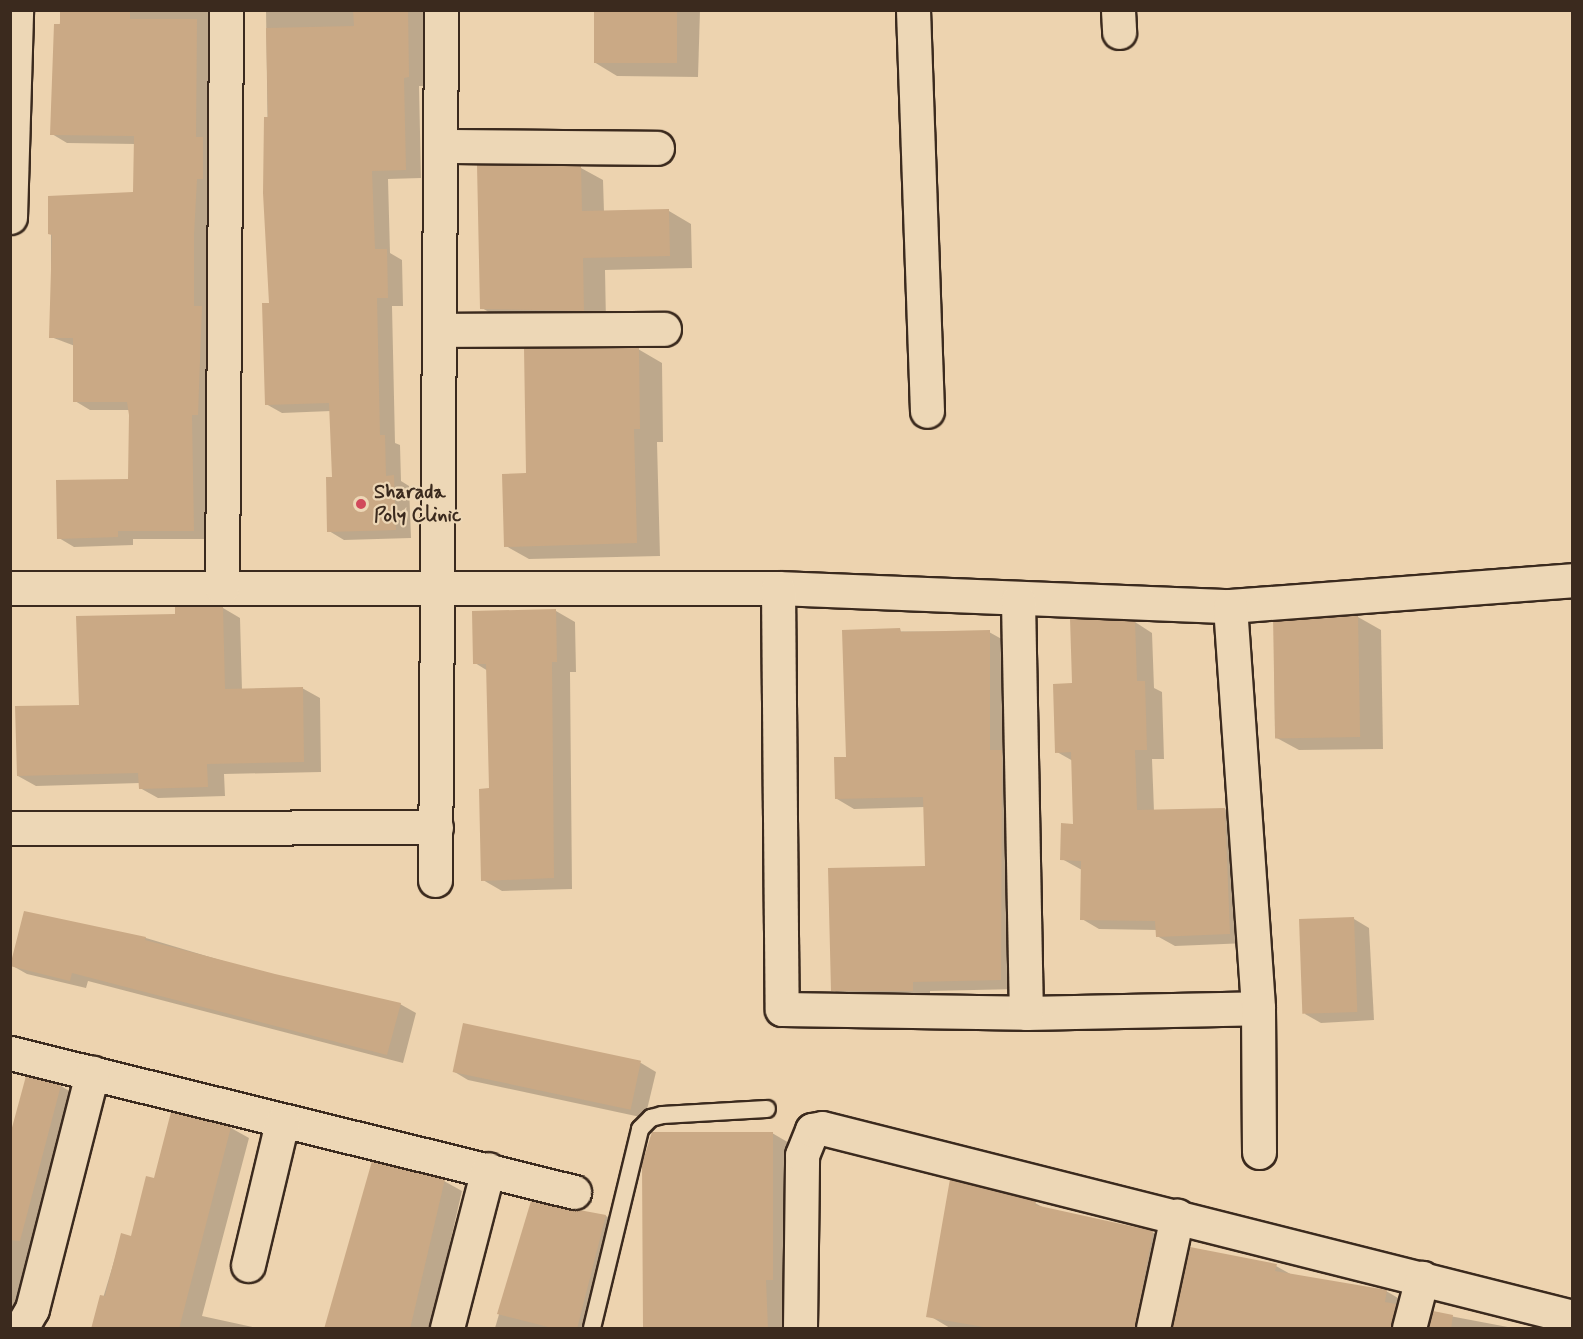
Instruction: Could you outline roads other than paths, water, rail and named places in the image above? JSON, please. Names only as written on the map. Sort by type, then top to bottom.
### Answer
[{"type":"street","points":[[10,217],[16,10]]},
{"type":"street","points":[[222,588],[226,10]]},
{"type":"street","points":[[435,880],[441,10]]},
{"type":"street","points":[[913,10],[927,411]]},
{"type":"street","points":[[441,146],[657,148]]},
{"type":"street","points":[[440,330],[664,329]]},
{"type":"street","points":[[10,588],[438,591],[778,588],[1018,600],[1230,606],[1572,580]]},
{"type":"street","points":[[778,588],[782,1009],[1026,1013],[1258,1008]]},
{"type":"street","points":[[1018,600],[1026,1013]]},
{"type":"street","points":[[1230,606],[1258,1008],[1259,1152]]},
{"type":"street","points":[[10,828],[436,827]]},
{"type":"street","points":[[10,1053],[282,1122],[488,1169],[574,1192]]},
{"type":"street","points":[[21,1329],[33,1309],[92,1073]]},
{"type":"street","points":[[248,1265],[282,1122]]},
{"type":"street","points":[[800,1329],[802,1155],[812,1131],[822,1128],[1572,1317]]},
{"type":"street","points":[[447,1329],[488,1169]]},
{"type":"street","points":[[1153,1329],[1177,1216]]},
{"type":"street","points":[[1409,1329],[1422,1278]]},
{"type":"lane","points":[[592,1329],[640,1129],[651,1118],[662,1115],[767,1109]]},
{"type":"place","name":"Sharada Poly Clinic","points":[[361,504]]}]
